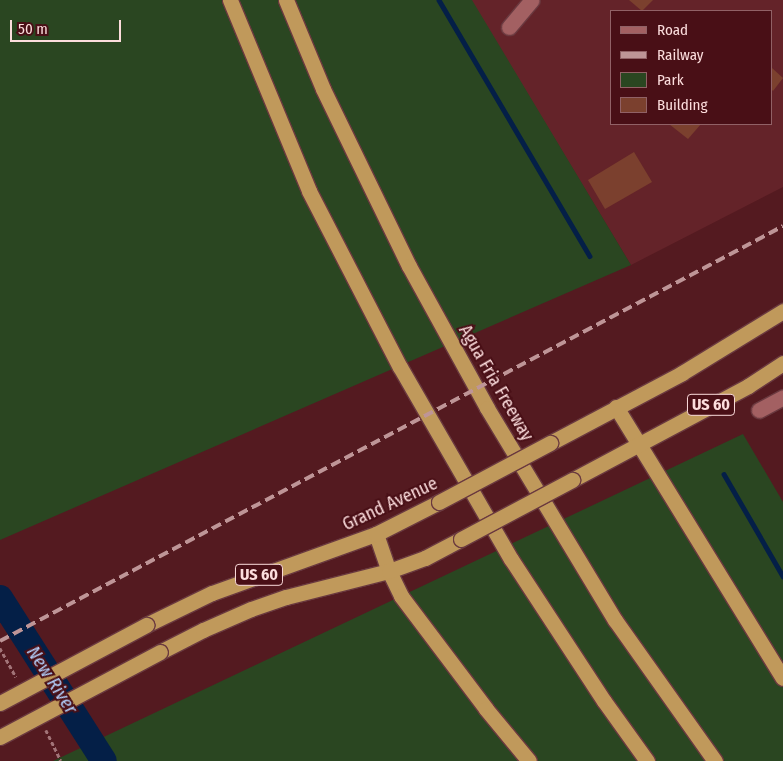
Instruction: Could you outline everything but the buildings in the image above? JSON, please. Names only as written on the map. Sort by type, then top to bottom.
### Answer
[{"type":"highway","points":[[230,0],[309,191],[400,367],[511,559],[604,701],[647,761]]},
{"type":"highway","name":"Agua Fria Freeway","points":[[286,0],[323,88],[409,266],[487,408],[615,620],[715,761]]},
{"type":"highway","name":"Grand Avenue","points":[[0,703],[146,625],[212,593],[376,534],[690,368],[783,312]]},
{"type":"highway","name":"US 60","points":[[0,738],[203,630],[268,603],[389,571],[425,558],[748,386],[783,363]]},
{"type":"highway","points":[[616,407],[783,678]]},
{"type":"highway","points":[[376,534],[389,571],[401,596],[427,632],[529,761]]},
{"type":"street","points":[[509,27],[532,0]]},
{"type":"street","points":[[759,410],[783,397]]},
{"type":"shaded area","points":[[471,0],[783,0],[783,187],[631,265]]},
{"type":"green space","points":[[0,0],[472,0],[631,265],[0,540]]},
{"type":"green space","points":[[743,434],[783,502],[783,761],[53,761]]},
{"type":"waterway","points":[[439,0],[590,256]]},
{"type":"waterway","points":[[724,474],[783,576]]},
{"type":"waterway","name":"New River","points":[[0,598],[104,761]]},
{"type":"railway","points":[[0,641],[783,226]]}]
